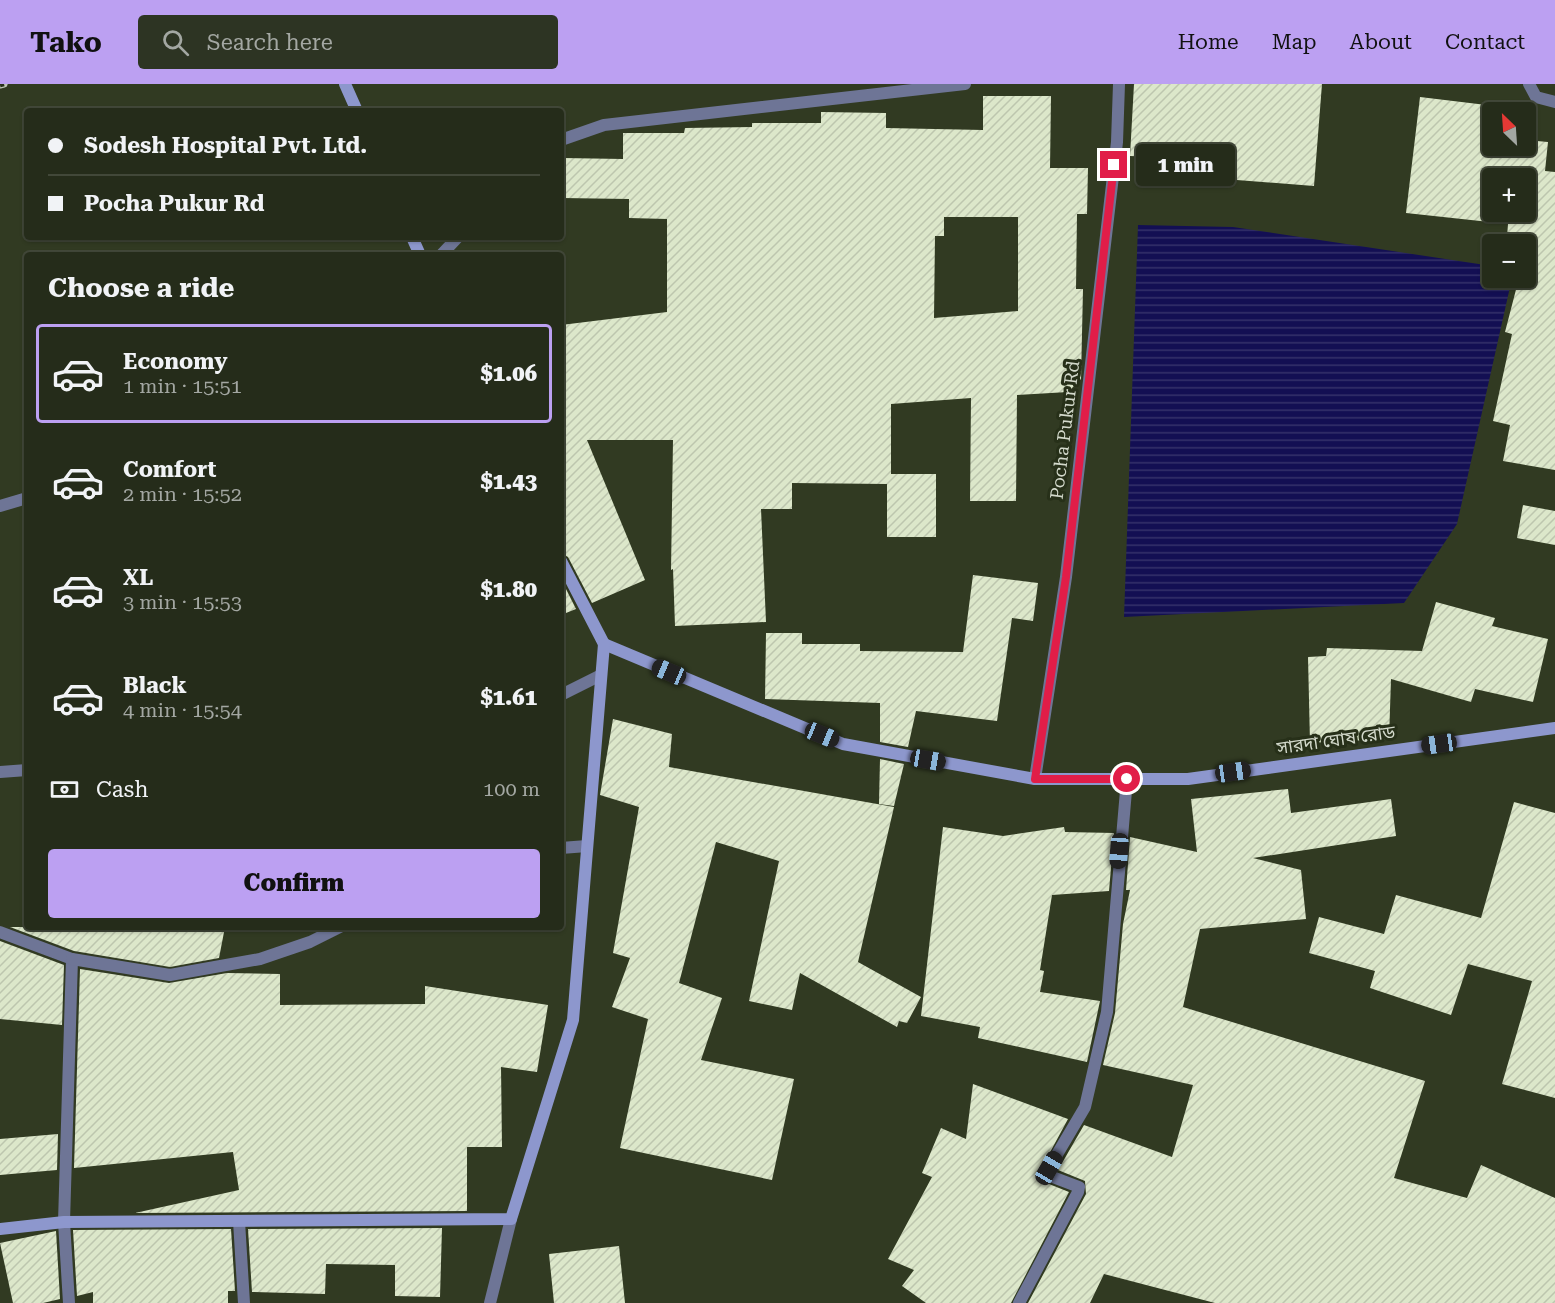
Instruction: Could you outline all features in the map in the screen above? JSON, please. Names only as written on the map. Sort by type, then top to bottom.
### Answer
[{"type":"main road","points":[[345,84],[356,108]]},
{"type":"main road","points":[[0,1229],[64,1222],[511,1219],[573,1020],[604,644],[564,567]]},
{"type":"main road","name":"সারদা ঘোষ রোড","points":[[604,644],[843,744],[1035,779],[1188,779],[1555,728]]},
{"type":"street","points":[[564,139],[604,125],[965,84]]},
{"type":"street","name":"Pocha Pukur Rd","points":[[1035,779],[1066,577],[1117,142],[1119,84]]},
{"type":"street","points":[[1529,84],[1536,97],[1555,102]]},
{"type":"street","points":[[444,252],[455,240]]},
{"type":"street","points":[[0,506],[24,499]]},
{"type":"street","points":[[564,694],[601,675]]},
{"type":"street","points":[[0,772],[24,770]]},
{"type":"street","points":[[1019,1303],[1078,1192],[1079,1187],[1048,1173],[1084,1107],[1107,1012],[1127,779]]},
{"type":"street","points":[[564,848],[587,846]]},
{"type":"street","points":[[0,932],[72,959],[170,975],[260,959],[310,942],[334,930]]},
{"type":"street","points":[[69,1303],[64,1222],[72,959]]},
{"type":"street","points":[[490,1303],[511,1219]]},
{"type":"street","points":[[238,1221],[244,1303]]},
{"type":"shaded area","points":[[1138,225],[1233,227],[1482,264],[1482,288],[1510,288],[1457,524],[1404,603],[1124,617]]},
{"type":"building","points":[[1134,84],[1322,84],[1314,186],[1224,179],[1225,160],[1130,156]]},
{"type":"building","points":[[983,96],[1051,96],[1050,168],[1088,168],[1087,214],[1077,214],[1076,289],[1083,289],[1081,379],[1068,392],[1017,395],[1016,501],[970,501],[971,398],[891,404],[891,474],[936,474],[936,537],[887,537],[887,484],[792,483],[792,509],[761,509],[766,622],[675,626],[673,569],[671,570],[673,440],[587,440],[645,580],[592,603],[568,557],[564,555],[564,325],[667,312],[667,219],[629,218],[629,199],[564,198],[564,158],[623,159],[623,133],[684,133],[685,128],[752,127],[752,123],[821,123],[821,112],[886,113],[886,128],[983,130]],"holes":[[[944,217],[1018,217],[1018,311],[934,318],[935,236],[944,236]]]},
{"type":"building","points":[[1420,97],[1482,104],[1482,156],[1536,156],[1536,141],[1548,142],[1545,171],[1555,172],[1555,470],[1503,461],[1510,425],[1493,421],[1512,334],[1505,332],[1516,288],[1536,288],[1536,234],[1507,234],[1508,224],[1489,222],[1536,222],[1536,168],[1482,168],[1482,221],[1406,213]]},
{"type":"building","points":[[1523,505],[1555,511],[1555,545],[1517,538]]},
{"type":"building","points":[[973,575],[1038,583],[1033,621],[1012,618],[997,721],[916,711],[908,747],[880,742],[880,703],[765,699],[766,633],[802,633],[802,644],[860,644],[860,651],[963,652]]},
{"type":"building","points":[[564,585],[576,609],[564,614]]},
{"type":"building","points":[[1436,602],[1495,618],[1492,626],[1548,639],[1533,702],[1475,689],[1471,702],[1391,679],[1389,739],[1310,743],[1308,657],[1326,656],[1327,648],[1422,651]]},
{"type":"building","points":[[613,719],[672,734],[669,767],[894,807],[858,962],[921,997],[907,1023],[899,1021],[897,1027],[800,973],[792,1010],[749,1001],[779,861],[716,842],[679,983],[722,998],[701,1060],[794,1079],[772,1180],[620,1148],[648,1019],[612,1007],[630,958],[613,953],[639,807],[600,795]]},
{"type":"building","points":[[880,759],[904,764],[894,806],[879,804]]},
{"type":"building","points":[[1288,789],[1291,813],[1391,799],[1396,836],[1253,858],[1301,870],[1306,919],[1200,929],[1183,1007],[1425,1081],[1394,1178],[1467,1198],[1481,1165],[1555,1198],[1555,1303],[1215,1303],[1104,1274],[1090,1303],[1028,1303],[1086,1194],[1085,1181],[1058,1170],[1084,1125],[1172,1157],[1193,1085],[1103,1065],[1115,1013],[1123,924],[1130,890],[1126,890],[1130,837],[1197,852],[1191,799]]},
{"type":"building","points":[[1514,802],[1555,813],[1555,1098],[1502,1084],[1532,981],[1468,964],[1451,1015],[1370,988],[1375,971],[1309,953],[1319,917],[1384,934],[1396,895],[1481,918]]},
{"type":"building","points":[[943,827],[1003,836],[1064,827],[1065,832],[1114,833],[1109,891],[1052,895],[1040,970],[1044,971],[1040,992],[1100,1001],[1087,1062],[978,1038],[980,1027],[921,1016]]},
{"type":"building","points":[[10,927],[24,927],[24,930],[224,930],[219,958],[170,967],[74,951]]},
{"type":"building","points":[[0,941],[64,965],[62,1025],[0,1019]]},
{"type":"building","points":[[80,969],[169,983],[227,973],[280,974],[280,1005],[425,1004],[425,986],[548,1005],[537,1072],[501,1067],[502,1147],[467,1147],[467,1211],[135,1213],[239,1190],[233,1152],[74,1168]]},
{"type":"building","points":[[973,1084],[1068,1119],[1041,1169],[1044,1182],[1069,1192],[1011,1303],[926,1303],[902,1286],[914,1270],[888,1259],[932,1177],[922,1173],[941,1128],[966,1139]]},
{"type":"building","points":[[58,1134],[57,1170],[0,1175],[0,1139]]},
{"type":"building","points":[[442,1228],[440,1297],[395,1296],[395,1265],[326,1264],[325,1294],[252,1292],[248,1229]]},
{"type":"building","points":[[231,1229],[235,1291],[228,1291],[228,1303],[93,1303],[93,1292],[77,1296],[73,1230]]},
{"type":"building","points":[[56,1231],[60,1299],[43,1303],[13,1303],[0,1243]]},
{"type":"building","points":[[619,1246],[625,1303],[554,1303],[549,1254]]},
{"type":"railway","points":[[0,85],[4,84]]},
{"type":"route","points":[[1114,165],[1066,577],[1035,779],[1127,779]]}]
